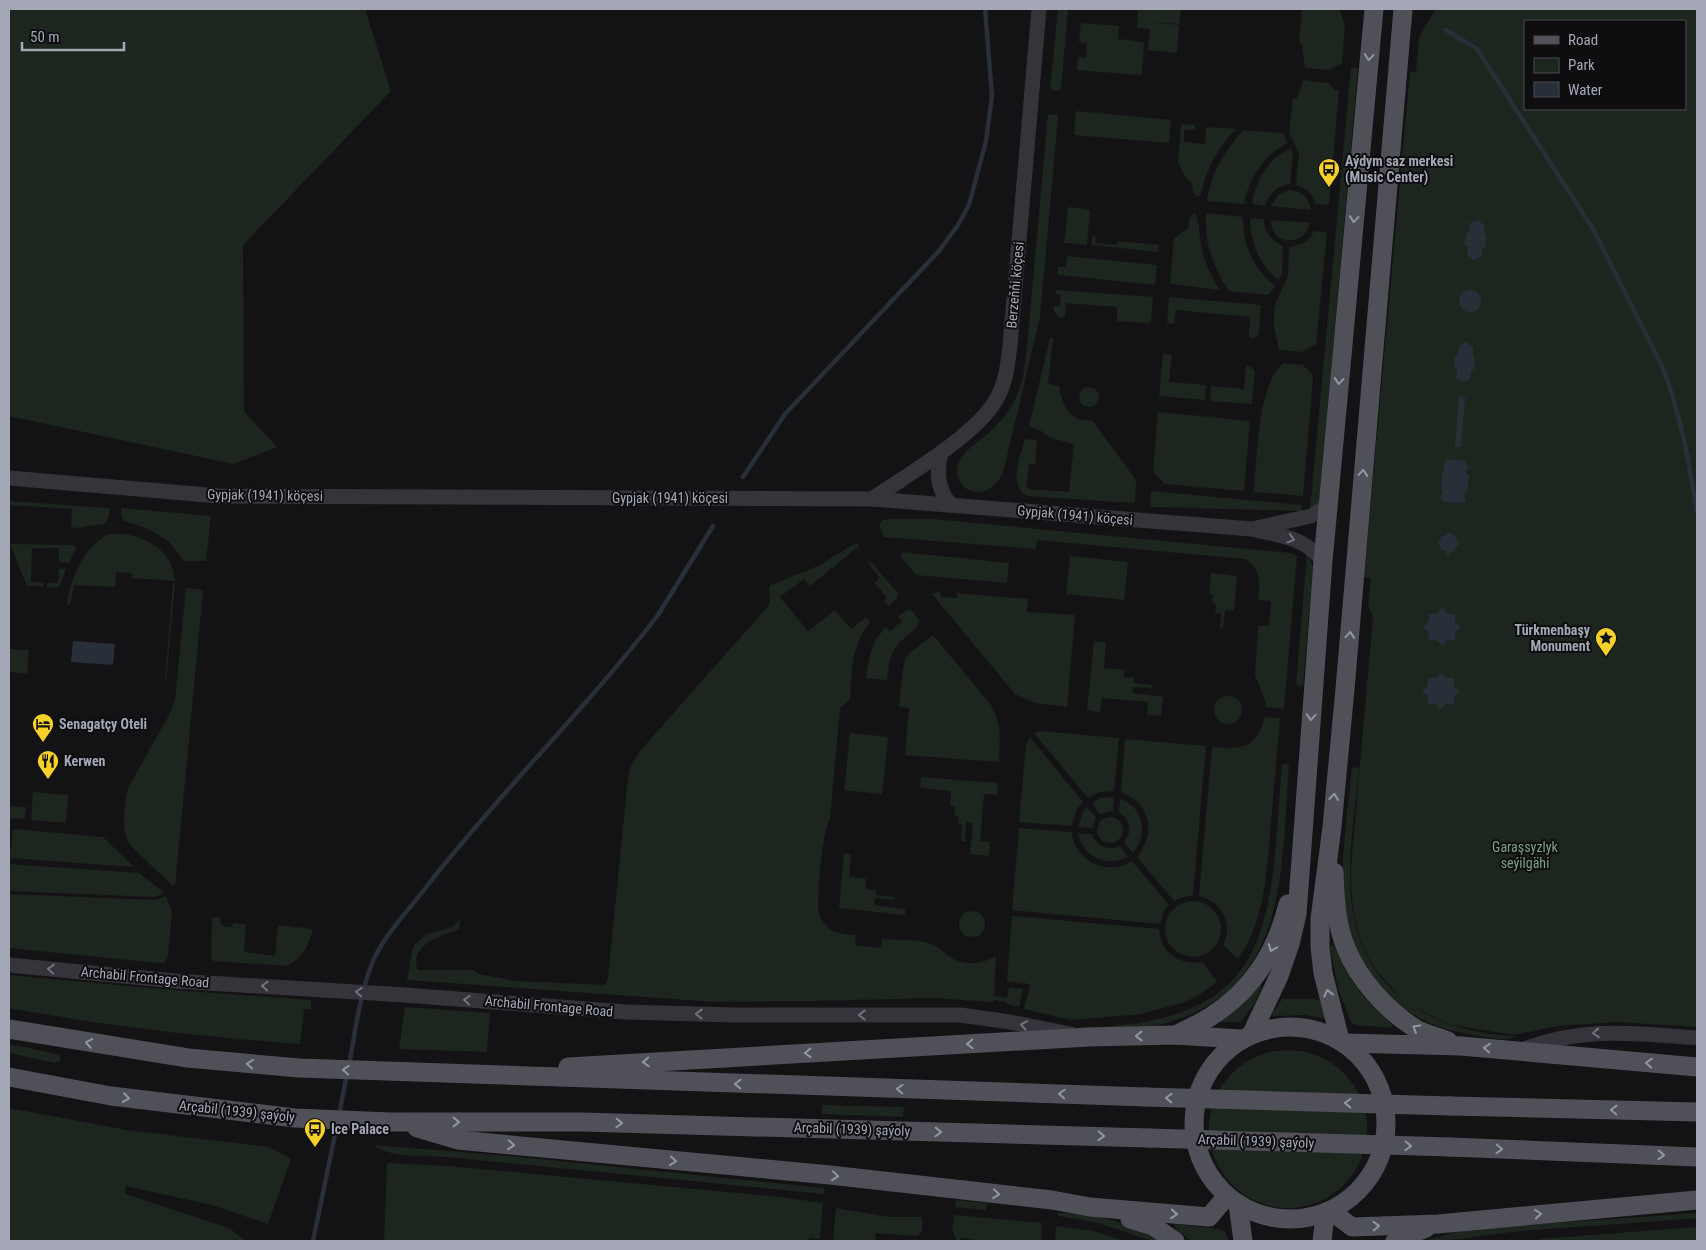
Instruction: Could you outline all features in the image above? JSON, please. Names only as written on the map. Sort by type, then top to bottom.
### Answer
[{"type":"main road","points":[[1247,1036],[1279,976],[1290,944],[1297,914],[1322,560],[1374,9]]},
{"type":"main road","points":[[1403,9],[1345,689],[1332,827],[1322,899],[1320,947],[1323,973],[1343,1041],[1363,1058],[1376,1078],[1384,1101],[1387,1124],[1383,1148],[1374,1170],[1360,1189],[1329,1214],[1281,1218],[1259,1214],[1233,1200],[1212,1179],[1201,1159],[1194,1137],[1194,1114],[1198,1092],[1208,1071],[1222,1053],[1247,1036],[1279,1026],[1307,1027],[1343,1041],[1461,1046],[1697,1067]]},
{"type":"main road","points":[[1313,687],[1345,689]]},
{"type":"main road","points":[[1332,827],[1336,905],[1346,948],[1354,964],[1374,993],[1416,1029],[1461,1046]]},
{"type":"main road","points":[[1175,1035],[1209,1017],[1235,999],[1249,985],[1269,956],[1284,918],[1301,851]]},
{"type":"main road","points":[[9,1029],[188,1058],[299,1068],[1146,1097],[1697,1112]]},
{"type":"main road","points":[[400,1072],[584,1066],[1089,1037],[1247,1036]]},
{"type":"main road","name":"Arçabil (1939) şaýoly","points":[[9,1077],[110,1096],[295,1118],[392,1122],[582,1122],[1450,1147],[1697,1157]]},
{"type":"main road","points":[[392,1122],[458,1140],[830,1176],[1052,1200],[1090,1207],[1209,1217],[1233,1200]]},
{"type":"main road","points":[[1233,1200],[1243,1241]]},
{"type":"main road","points":[[1329,1214],[1352,1227],[1438,1224],[1697,1200]]},
{"type":"main road","points":[[1090,1207],[1153,1226],[1175,1241]]},
{"type":"main road","points":[[1322,1241],[1329,1214]]},
{"type":"main road","points":[[1395,1241],[1438,1224]]},
{"type":"street","name":"Berzeňňi köçesi","points":[[872,499],[941,453],[984,416],[996,401],[1005,377],[1010,345],[1039,9]]},
{"type":"street","points":[[941,453],[938,463],[940,487],[944,497],[951,505]]},
{"type":"street","name":"Gypjak (1941) köçesi","points":[[9,478],[219,496],[872,499],[1252,529],[1311,516],[1327,506]]},
{"type":"street","points":[[1252,529],[1293,538],[1313,549],[1322,560]]},
{"type":"street","name":"Archabil Frontage Road","points":[[9,965],[175,981],[405,995],[625,1012],[736,1015],[960,1015],[1010,1022],[1089,1037]]},
{"type":"street","points":[[1519,1051],[1540,1043],[1568,1036],[1600,1033],[1638,1033],[1697,1038]]},
{"type":"green space","points":[[9,9],[365,9],[391,91],[243,245],[244,411],[277,447],[233,464],[9,416]]},
{"type":"green space","points":[[1058,9],[1068,9],[1061,90],[1055,91],[1050,89]]},
{"type":"green space","points":[[1138,9],[1181,9],[1179,24],[1149,22],[1179,25],[1177,53],[1148,50],[1150,29],[1137,28]]},
{"type":"green space","points":[[1302,9],[1339,9],[1345,26],[1342,64],[1330,70],[1305,68],[1302,44],[1299,44]]},
{"type":"green space","name":"Garaşsyzlyk seýilgähi","points":[[1436,9],[1697,9],[1697,1027],[1617,1022],[1559,1026],[1513,1035],[1453,1025],[1437,1019],[1416,1007],[1437,1020],[1464,1029],[1506,1036],[1518,1036],[1498,1039],[1449,1030],[1421,1019],[1406,1010],[1380,986],[1369,972],[1360,958],[1347,925],[1344,908],[1343,874],[1352,767],[1359,768],[1350,859],[1350,889],[1354,918],[1358,932],[1353,907],[1351,867],[1373,617],[1368,605],[1371,578],[1364,577],[1410,72],[1416,72],[1419,37]],"holes":[[[1371,961],[1393,988],[1398,995],[1377,972]]]},
{"type":"green space","points":[[1081,23],[1119,26],[1118,39],[1144,42],[1142,74],[1077,70],[1078,57],[1086,58],[1087,43],[1079,42]]},
{"type":"green space","points":[[1351,67],[1358,68],[1319,502],[1310,511]]},
{"type":"green space","points":[[1304,80],[1328,83],[1335,90],[1339,91],[1329,205],[1316,204],[1309,192],[1296,185],[1299,153],[1289,133],[1293,98],[1297,98]]},
{"type":"green space","points":[[1076,111],[1171,120],[1169,143],[1074,135]]},
{"type":"green space","points":[[1048,114],[1057,115],[1058,117],[1040,317],[1003,473],[996,484],[989,489],[975,492],[966,488],[961,483],[957,474],[957,466],[966,452],[1006,415],[1018,394],[1023,376]]},
{"type":"green space","points":[[1181,124],[1195,125],[1195,130],[1184,130],[1184,142],[1205,144],[1206,127],[1236,129],[1214,159],[1206,176],[1201,194],[1197,197],[1193,192],[1192,184],[1184,175],[1178,162]]},
{"type":"green space","points":[[1243,130],[1283,133],[1288,143],[1272,153],[1259,168],[1249,186],[1244,204],[1207,201],[1215,172],[1230,146]]},
{"type":"green space","points":[[1291,149],[1293,153],[1290,184],[1281,186],[1274,191],[1265,206],[1252,204],[1256,188],[1264,171],[1276,158]]},
{"type":"green space","points":[[1289,190],[1304,196],[1309,202],[1311,210],[1271,206],[1278,195]]},
{"type":"green space","points":[[1068,207],[1090,210],[1087,245],[1064,243]]},
{"type":"green space","points":[[1195,213],[1204,257],[1220,290],[1170,284],[1174,239],[1188,228],[1190,217]]},
{"type":"green space","points":[[1206,213],[1243,217],[1247,246],[1255,264],[1275,286],[1268,295],[1229,291],[1218,273],[1208,244]]},
{"type":"green space","points":[[1250,218],[1264,219],[1265,228],[1269,236],[1283,246],[1282,274],[1278,280],[1266,268],[1257,252],[1250,227]]},
{"type":"green space","points":[[1271,220],[1310,223],[1307,231],[1301,237],[1295,240],[1288,240],[1276,235],[1272,228]]},
{"type":"green space","points":[[1314,231],[1327,232],[1316,344],[1302,352],[1279,350],[1274,327],[1274,312],[1276,302],[1288,277],[1289,247],[1304,242],[1310,238]]},
{"type":"green space","points":[[1092,236],[1096,237],[1095,243],[1116,245],[1117,241],[1159,245],[1158,252],[1092,245]]},
{"type":"green space","points":[[1067,256],[1157,265],[1155,285],[1059,275],[1057,273],[1058,267],[1066,267]]},
{"type":"green space","points":[[1057,290],[1153,297],[1151,323],[1117,321],[1117,307],[1066,303],[1065,317],[1058,317],[1054,311],[1054,306],[1060,306],[1061,295],[1055,294]]},
{"type":"green space","points":[[1169,297],[1261,305],[1259,334],[1254,338],[1249,337],[1250,317],[1176,310],[1174,324],[1167,323]]},
{"type":"green space","points":[[1050,338],[1053,338],[1048,384],[1059,386],[1062,399],[1068,411],[1078,419],[1092,420],[1136,480],[1135,501],[1131,503],[1029,496],[1018,487],[1018,462],[1025,439],[1037,440],[1035,464],[1029,464],[1026,487],[1030,489],[1069,492],[1074,444],[1051,438],[1029,426]]},
{"type":"green space","points":[[1163,354],[1172,355],[1169,382],[1206,385],[1205,400],[1159,396]]},
{"type":"green space","points":[[1283,363],[1303,365],[1312,374],[1313,379],[1303,496],[1254,492],[1263,405],[1274,374]]},
{"type":"green space","points":[[1246,366],[1251,367],[1255,371],[1252,404],[1210,401],[1211,386],[1244,389]]},
{"type":"green space","points":[[1089,387],[1096,390],[1099,397],[1096,404],[1089,407],[1082,404],[1079,397],[1082,390]]},
{"type":"green space","points":[[1158,412],[1250,421],[1244,491],[1165,484],[1153,471]]},
{"type":"green space","points":[[1151,491],[1302,505],[1301,511],[1150,507]]},
{"type":"green space","points":[[9,501],[109,508],[109,515],[104,524],[77,528],[71,527],[72,509],[9,505]]},
{"type":"green space","points":[[121,508],[211,516],[206,561],[184,561],[170,543],[160,536],[149,529],[124,521],[121,516]]},
{"type":"green space","points":[[933,519],[1291,553],[1297,556],[1284,709],[1266,707],[1255,675],[1258,626],[1269,626],[1271,601],[1258,600],[1259,582],[1257,571],[1245,559],[1037,540],[1036,549],[884,537],[880,524],[883,520]]},
{"type":"green space","points":[[109,534],[131,535],[161,550],[173,569],[175,581],[132,578],[132,573],[116,572],[115,587],[74,585],[70,605],[67,605],[71,585],[80,564],[93,546]]},
{"type":"green space","points":[[856,543],[859,546],[810,586],[804,579],[780,597],[808,631],[835,610],[851,629],[866,617],[870,622],[856,649],[852,668],[850,699],[840,708],[830,819],[825,836],[820,874],[818,905],[821,919],[827,927],[839,933],[856,935],[855,945],[881,948],[882,939],[912,940],[929,943],[954,959],[966,963],[978,963],[996,956],[994,996],[1007,998],[1009,987],[1023,989],[1019,1007],[1006,1004],[1007,1002],[994,1000],[993,1002],[931,998],[715,1002],[407,980],[415,944],[427,934],[453,927],[460,918],[459,929],[435,938],[422,948],[416,961],[418,970],[474,970],[478,974],[515,981],[605,985],[608,978],[628,778],[631,766],[639,752],[770,604],[769,586],[818,566]]},
{"type":"green space","points":[[10,544],[74,545],[76,548],[69,563],[59,562],[59,548],[32,548],[31,582],[44,583],[43,586],[27,586]]},
{"type":"green space","points":[[902,552],[1009,563],[1007,583],[916,575],[901,557]]},
{"type":"green space","points":[[1307,554],[1313,566],[1303,686],[1296,685]]},
{"type":"green space","points":[[1070,556],[1128,562],[1124,600],[1066,594]]},
{"type":"green space","points":[[870,561],[898,593],[897,599],[889,606],[884,601],[887,598],[875,583],[880,578],[868,563]]},
{"type":"green space","points":[[59,569],[66,569],[60,585],[56,588],[47,587],[47,583],[58,583]]},
{"type":"green space","points":[[1211,573],[1237,576],[1234,611],[1225,610],[1223,628],[1220,628],[1221,613],[1215,613],[1216,604],[1212,603],[1213,595],[1209,594]]},
{"type":"green space","points":[[173,583],[175,583],[165,682]]},
{"type":"green space","points":[[186,588],[203,590],[174,887],[132,847],[124,827],[124,819],[128,788],[169,715],[175,700]]},
{"type":"green space","points":[[940,591],[941,597],[957,598],[957,593],[1028,599],[1027,612],[1075,615],[1067,707],[1036,703],[1015,694],[932,594]]},
{"type":"green space","points":[[907,610],[911,610],[920,621],[916,628],[893,651],[887,680],[866,678],[870,657],[877,638],[886,627],[890,631],[902,621],[898,617]]},
{"type":"green space","points":[[933,635],[995,712],[999,726],[999,762],[905,755],[909,708],[899,707],[905,659]]},
{"type":"green space","points":[[1094,641],[1106,642],[1104,668],[1124,670],[1124,677],[1134,678],[1134,683],[1152,685],[1152,688],[1133,687],[1133,693],[1163,697],[1161,716],[1147,715],[1148,702],[1102,698],[1100,712],[1087,710]]},
{"type":"green space","points":[[9,649],[29,650],[27,674],[9,672]]},
{"type":"green space","points":[[1228,696],[1238,700],[1242,710],[1238,720],[1228,724],[1218,720],[1214,710],[1218,700]]},
{"type":"green space","points":[[1265,717],[1280,718],[1264,893],[1254,928],[1238,959],[1223,945],[1227,929],[1223,914],[1214,903],[1199,896],[1212,747],[1231,748],[1246,745],[1252,741],[1262,728]]},
{"type":"green space","points":[[1039,731],[1119,738],[1114,791],[1099,792],[1088,798],[1034,733]]},
{"type":"green space","points":[[850,733],[888,737],[882,794],[844,790]]},
{"type":"green space","points":[[1030,737],[1083,802],[1077,809],[1071,826],[1019,822],[1026,744]]},
{"type":"green space","points":[[1125,739],[1206,746],[1193,895],[1174,901],[1137,857],[1147,838],[1148,829],[1144,811],[1139,803],[1121,792]]},
{"type":"green space","points":[[1282,764],[1289,764],[1284,843],[1279,883],[1271,920],[1257,954],[1236,983],[1207,1007],[1166,1023],[1122,1030],[1100,1031],[1079,1028],[1147,1021],[1187,1010],[1212,998],[1231,982],[1246,963],[1257,942],[1270,894]]},
{"type":"green space","points":[[921,777],[998,783],[997,795],[984,794],[980,841],[990,842],[989,856],[970,854],[973,823],[966,822],[965,842],[961,841],[962,825],[958,824],[959,816],[954,815],[955,806],[950,806],[951,791],[920,788]]},
{"type":"green space","points":[[33,792],[68,795],[66,823],[31,820]]},
{"type":"green space","points":[[1114,797],[1113,811],[1100,814],[1092,803],[1101,798]]},
{"type":"green space","points":[[1120,799],[1135,808],[1142,822],[1141,838],[1133,853],[1124,842],[1129,834],[1129,826],[1126,819],[1119,812]]},
{"type":"green space","points":[[9,806],[26,807],[25,819],[9,818]]},
{"type":"green space","points":[[1087,807],[1096,817],[1092,828],[1078,827],[1083,812]]},
{"type":"green space","points":[[1110,817],[1119,821],[1123,830],[1119,839],[1110,843],[1101,839],[1097,830],[1101,821]]},
{"type":"green space","points":[[1019,828],[1072,832],[1074,842],[1079,851],[1086,858],[1103,867],[1123,866],[1132,861],[1169,905],[1164,911],[1160,924],[1012,910]]},
{"type":"green space","points":[[13,829],[103,837],[134,867],[10,858]]},
{"type":"green space","points":[[1078,833],[1092,834],[1103,847],[1115,848],[1120,846],[1128,857],[1112,861],[1104,861],[1097,858],[1085,848]]},
{"type":"green space","points":[[844,854],[851,854],[849,877],[866,879],[866,889],[876,890],[876,895],[894,897],[894,900],[875,898],[874,905],[905,909],[905,915],[839,908]]},
{"type":"green space","points":[[9,864],[139,873],[165,893],[155,897],[9,891]]},
{"type":"green space","points":[[9,894],[156,900],[166,896],[172,912],[168,956],[164,963],[159,963],[9,948]]},
{"type":"green space","points":[[1188,901],[1198,901],[1213,909],[1219,918],[1221,929],[1219,940],[1213,949],[1198,957],[1188,957],[1177,952],[1170,945],[1165,934],[1165,924],[1170,913],[1177,906]]},
{"type":"green space","points":[[972,911],[981,915],[985,924],[981,933],[972,937],[963,933],[959,924],[963,915]]},
{"type":"green space","points":[[1012,916],[1159,929],[1163,945],[1173,956],[1187,962],[1203,962],[1217,982],[1185,1002],[1141,1014],[1072,1020],[1024,1009],[1030,984],[1007,981]]},
{"type":"green space","points":[[220,917],[221,924],[225,927],[231,927],[234,923],[246,924],[244,952],[275,956],[278,925],[313,929],[304,951],[297,960],[287,966],[214,961],[211,959],[212,918]]},
{"type":"green space","points":[[1332,945],[1359,991],[1392,1024],[1393,1028],[1356,1025],[1351,1022],[1338,989],[1330,946]]},
{"type":"green space","points":[[9,975],[311,1000],[311,1009],[304,1009],[300,1044],[191,1034],[81,1020],[9,1008]]},
{"type":"green space","points":[[1262,986],[1254,1004],[1240,1022],[1220,1022],[1237,1009]]},
{"type":"green space","points":[[1282,999],[1320,1000],[1326,1019],[1306,1015],[1273,1016],[1272,1014]]},
{"type":"green space","points":[[405,1007],[490,1013],[487,1052],[399,1049]]},
{"type":"green space","points":[[9,1044],[60,1055],[60,1061],[55,1063],[9,1053]]},
{"type":"green space","points":[[1296,1050],[1311,1053],[1325,1059],[1344,1073],[1354,1085],[1364,1106],[1367,1129],[1364,1152],[1354,1173],[1344,1185],[1332,1195],[1311,1205],[1296,1208],[1280,1208],[1265,1205],[1244,1195],[1222,1173],[1210,1144],[1209,1121],[1212,1106],[1222,1085],[1244,1063],[1273,1051]]},
{"type":"green space","points":[[822,1105],[904,1107],[903,1117],[822,1114]]},
{"type":"green space","points":[[9,1108],[127,1130],[269,1147],[291,1159],[268,1224],[212,1205],[126,1186],[125,1194],[229,1228],[246,1241],[9,1241]]},
{"type":"green space","points":[[374,1145],[510,1156],[824,1188],[824,1194],[447,1157],[398,1154],[380,1149]]},
{"type":"green space","points":[[387,1164],[448,1166],[780,1197],[823,1203],[820,1239],[809,1238],[809,1241],[384,1241]]},
{"type":"green space","points":[[956,1200],[987,1203],[986,1210],[955,1207]]},
{"type":"green space","points":[[836,1208],[889,1217],[922,1217],[922,1231],[917,1236],[876,1233],[875,1241],[833,1241]]},
{"type":"green space","points":[[1058,1213],[1072,1213],[1112,1220],[1138,1229],[1162,1241],[1145,1239],[1097,1223],[1058,1216]]},
{"type":"green space","points":[[1697,1213],[1697,1218],[1522,1231],[1461,1239],[1424,1241],[1480,1228]]},
{"type":"green space","points":[[954,1215],[1042,1223],[1041,1241],[984,1241],[962,1238],[957,1241],[952,1230]]},
{"type":"green space","points":[[1174,1224],[1220,1229],[1225,1232],[1229,1241],[1191,1241],[1176,1229]]},
{"type":"green space","points":[[1056,1226],[1093,1231],[1125,1241],[1055,1241]]},
{"type":"green space","points":[[1697,1227],[1697,1241],[1539,1241],[1539,1239]]},
{"type":"water","points":[[1478,220],[1484,225],[1484,233],[1486,235],[1485,247],[1482,249],[1482,256],[1474,260],[1467,255],[1468,247],[1465,245],[1466,234],[1469,232],[1470,223]]},
{"type":"water","points":[[1470,290],[1478,293],[1481,301],[1478,309],[1470,312],[1462,309],[1459,301],[1462,293]]},
{"type":"water","points":[[1466,342],[1473,347],[1473,356],[1475,358],[1474,369],[1471,371],[1470,379],[1463,382],[1456,378],[1457,370],[1454,367],[1455,356],[1458,354],[1459,346]]},
{"type":"water","points":[[1459,396],[1465,397],[1461,447],[1455,447]]},
{"type":"water","points":[[1447,459],[1466,461],[1466,465],[1469,466],[1465,472],[1469,475],[1467,492],[1464,494],[1466,501],[1463,501],[1463,503],[1443,502],[1443,499],[1440,498],[1443,492],[1441,489],[1442,473],[1445,470],[1443,463],[1446,463]]},
{"type":"water","points":[[1449,532],[1456,536],[1460,544],[1455,548],[1455,551],[1448,555],[1444,550],[1440,550],[1441,547],[1437,543],[1441,536]]},
{"type":"water","points":[[1442,608],[1448,614],[1455,614],[1455,622],[1460,627],[1455,633],[1455,640],[1447,640],[1442,645],[1436,640],[1429,640],[1429,632],[1423,627],[1429,621],[1429,614],[1437,614]]},
{"type":"water","points":[[73,641],[115,644],[113,665],[71,662]]},
{"type":"water","points":[[1441,673],[1446,678],[1454,678],[1454,686],[1459,691],[1454,697],[1454,704],[1446,704],[1440,709],[1435,704],[1428,704],[1428,696],[1422,691],[1428,685],[1428,678],[1436,678]]},
{"type":"waterway","points":[[743,477],[785,414],[939,251],[958,225],[969,205],[986,141],[992,96],[985,9]]},
{"type":"waterway","points":[[1446,30],[1477,49],[1593,229],[1663,368],[1680,421],[1697,512]]},
{"type":"waterway","points":[[349,1066],[363,990],[381,945],[455,851],[602,684],[658,615],[713,526]]},
{"type":"waterway","points":[[339,1115],[347,1074]]},
{"type":"waterway","points":[[313,1241],[337,1125]]},
{"type":"place","name":"Aýdym saz merkesi (Music Center)","points":[[1329,188]]},
{"type":"place","name":"Türkmenbaşy Monument","points":[[1606,657]]},
{"type":"place","name":"Senagatçy Oteli","points":[[43,743]]},
{"type":"place","name":"Kerwen","points":[[48,780]]},
{"type":"place","name":"Ice Palace","points":[[315,1148]]}]
